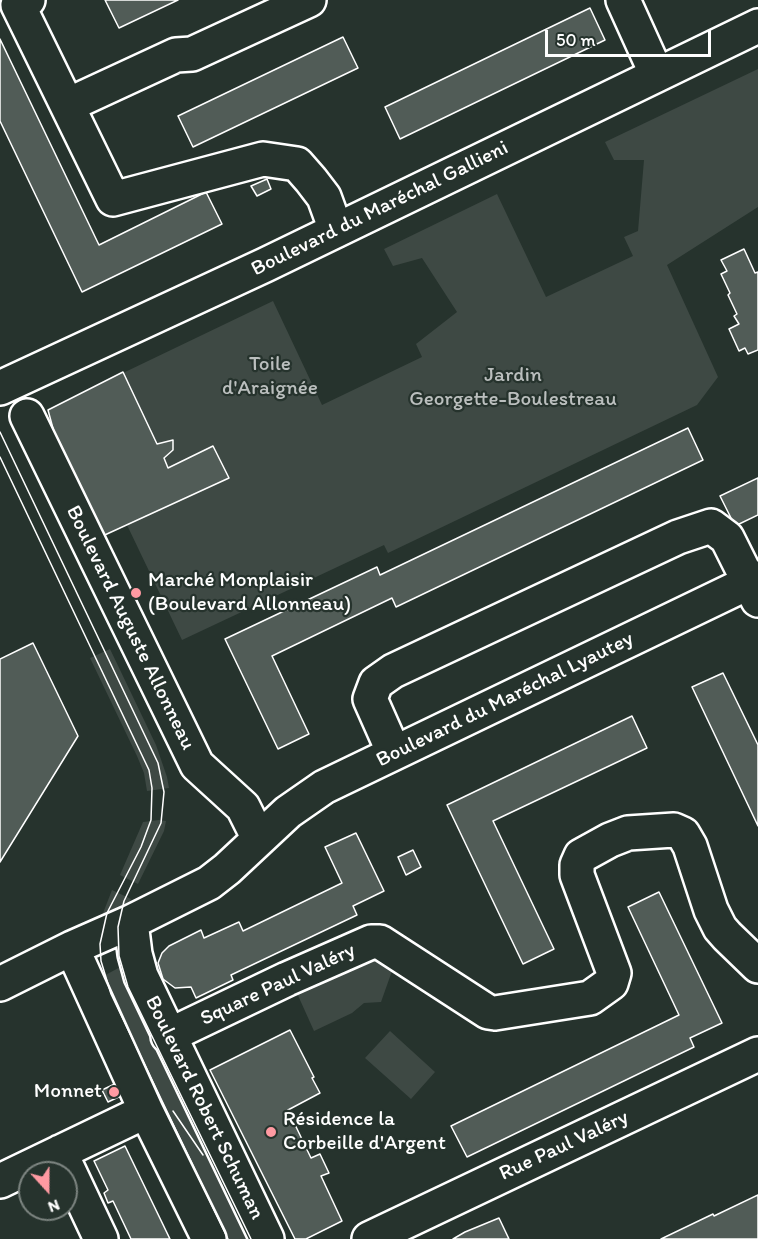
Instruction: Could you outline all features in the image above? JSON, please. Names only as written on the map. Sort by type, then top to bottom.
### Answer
[{"type":"street","points":[[28,0],[18,5],[113,199],[263,159],[297,164],[324,197],[336,230]]},
{"type":"street","points":[[68,105],[176,55],[192,54],[309,0]]},
{"type":"street","points":[[623,0],[657,75]]},
{"type":"street","name":"Boulevard du Maréchal Gallieni","points":[[0,386],[336,230],[758,26]]},
{"type":"street","name":"Boulevard Auguste Allonneau","points":[[27,416],[197,765],[243,807],[257,832]]},
{"type":"street","points":[[394,753],[370,699],[376,683],[393,671],[678,537],[711,526],[728,537],[755,586]]},
{"type":"street","name":"Boulevard du Maréchal Lyautey","points":[[0,984],[209,883],[227,869],[257,832],[324,787],[707,604],[755,586]]},
{"type":"street","name":"Square Paul Valéry","points":[[168,1036],[371,942],[380,942],[488,1012],[495,1013],[590,998],[611,983],[614,973],[577,874],[577,865],[581,856],[628,833],[674,830],[683,834],[690,846],[711,910],[720,927],[758,966]]},
{"type":"street","name":"Boulevard Robert Schuman","points":[[131,922],[135,954],[141,976],[267,1239]]},
{"type":"street","points":[[72,948],[146,1111],[209,1239]]},
{"type":"street","name":"Rue Paul Valéry","points":[[385,1235],[758,1054]]},
{"type":"street","points":[[0,1181],[146,1111]]},
{"type":"street","points":[[47,1158],[101,1239]]},
{"type":"green space","name":"Jardin Georgette-Boulestreau","points":[[758,69],[758,207],[667,265],[718,377],[697,405],[388,553],[384,545],[182,640],[127,525],[229,478],[213,446],[168,468],[164,458],[173,450],[173,440],[157,444],[123,373],[273,301],[322,405],[422,357],[416,344],[457,312],[422,258],[393,266],[384,249],[497,194],[546,297],[633,256],[624,237],[638,231],[644,160],[614,160],[605,142]]},
{"type":"green space","points":[[110,649],[156,745],[169,788],[147,791],[144,773],[137,756],[90,658]]},
{"type":"green space","points":[[166,821],[164,831],[138,884],[120,875],[143,822]]},
{"type":"green space","points":[[112,890],[131,899],[128,909],[100,921]]},
{"type":"green space","points":[[373,957],[392,971],[381,1002],[364,1003],[352,1013],[314,1031],[296,991]]},
{"type":"green space","points":[[126,964],[257,1239],[223,1239],[96,980]]},
{"type":"green space","points":[[390,1031],[435,1072],[411,1099],[365,1058]]},
{"type":"building","points":[[105,0],[178,0],[119,28]]},
{"type":"building","points":[[590,8],[605,40],[400,139],[385,107]]},
{"type":"building","points":[[343,37],[358,68],[193,147],[178,116]]},
{"type":"building","points":[[0,39],[99,245],[206,192],[222,224],[82,292],[0,121]]},
{"type":"building","points":[[267,179],[271,189],[257,196],[251,186]]},
{"type":"building","points":[[744,249],[755,273],[758,272],[758,350],[748,354],[745,348],[739,351],[729,329],[739,324],[734,316],[737,314],[728,295],[730,293],[721,274],[727,271],[721,260]]},
{"type":"building","points":[[123,372],[157,444],[173,440],[173,450],[164,458],[168,468],[213,446],[229,478],[96,539],[68,484],[48,410]]},
{"type":"building","points":[[688,428],[703,460],[396,607],[392,598],[272,656],[309,734],[278,749],[225,639],[377,567],[380,575]]},
{"type":"building","points":[[758,478],[758,515],[735,526],[720,496]]},
{"type":"building","points":[[33,643],[78,736],[0,862],[0,659]]},
{"type":"building","points":[[723,673],[758,745],[758,826],[692,687]]},
{"type":"building","points":[[632,716],[647,748],[493,821],[554,949],[523,964],[447,805]]},
{"type":"building","points":[[356,833],[384,891],[353,906],[357,915],[231,975],[233,980],[196,998],[191,987],[175,988],[163,979],[158,963],[162,953],[169,946],[201,930],[204,938],[239,922],[243,931],[342,883],[325,847]]},
{"type":"building","points":[[413,850],[421,867],[406,875],[398,857]]},
{"type":"building","points":[[659,892],[722,1023],[690,1038],[694,1047],[467,1157],[451,1126],[679,1015],[628,907]]},
{"type":"building","name":"Résidence la Corbeille d'Argent","points":[[290,1030],[320,1093],[288,1110],[311,1158],[320,1154],[329,1173],[321,1176],[342,1221],[306,1239],[295,1239],[210,1070]]},
{"type":"building","name":"Monnet","points":[[121,1081],[127,1093],[108,1102],[102,1090]]},
{"type":"building","points":[[125,1146],[170,1239],[131,1239],[113,1201],[108,1203],[104,1193],[108,1190],[94,1161]]},
{"type":"building","points":[[758,1195],[758,1239],[661,1239],[713,1214],[714,1216]]},
{"type":"building","points":[[499,1218],[509,1239],[453,1239],[465,1232]]},
{"type":"tram line","points":[[0,432],[158,763],[164,792],[161,823],[124,901],[118,927],[119,956],[128,987],[251,1239]]},
{"type":"tram line","points":[[0,457],[149,770],[152,788],[151,820],[141,847],[107,913],[100,944],[101,961],[111,994],[228,1239]]},
{"type":"tram line","points":[[173,1111],[203,1155]]},
{"type":"place","name":"Marché Monplaisir (Boulevard Allonneau)","points":[[136,593]]},
{"type":"place","name":"Monnet","points":[[114,1092]]},
{"type":"place","name":"Résidence la Corbeille d'Argent","points":[[271,1132]]},
{"type":"park label","name":"Toile d'Araignée","points":[[270,377]]}]
